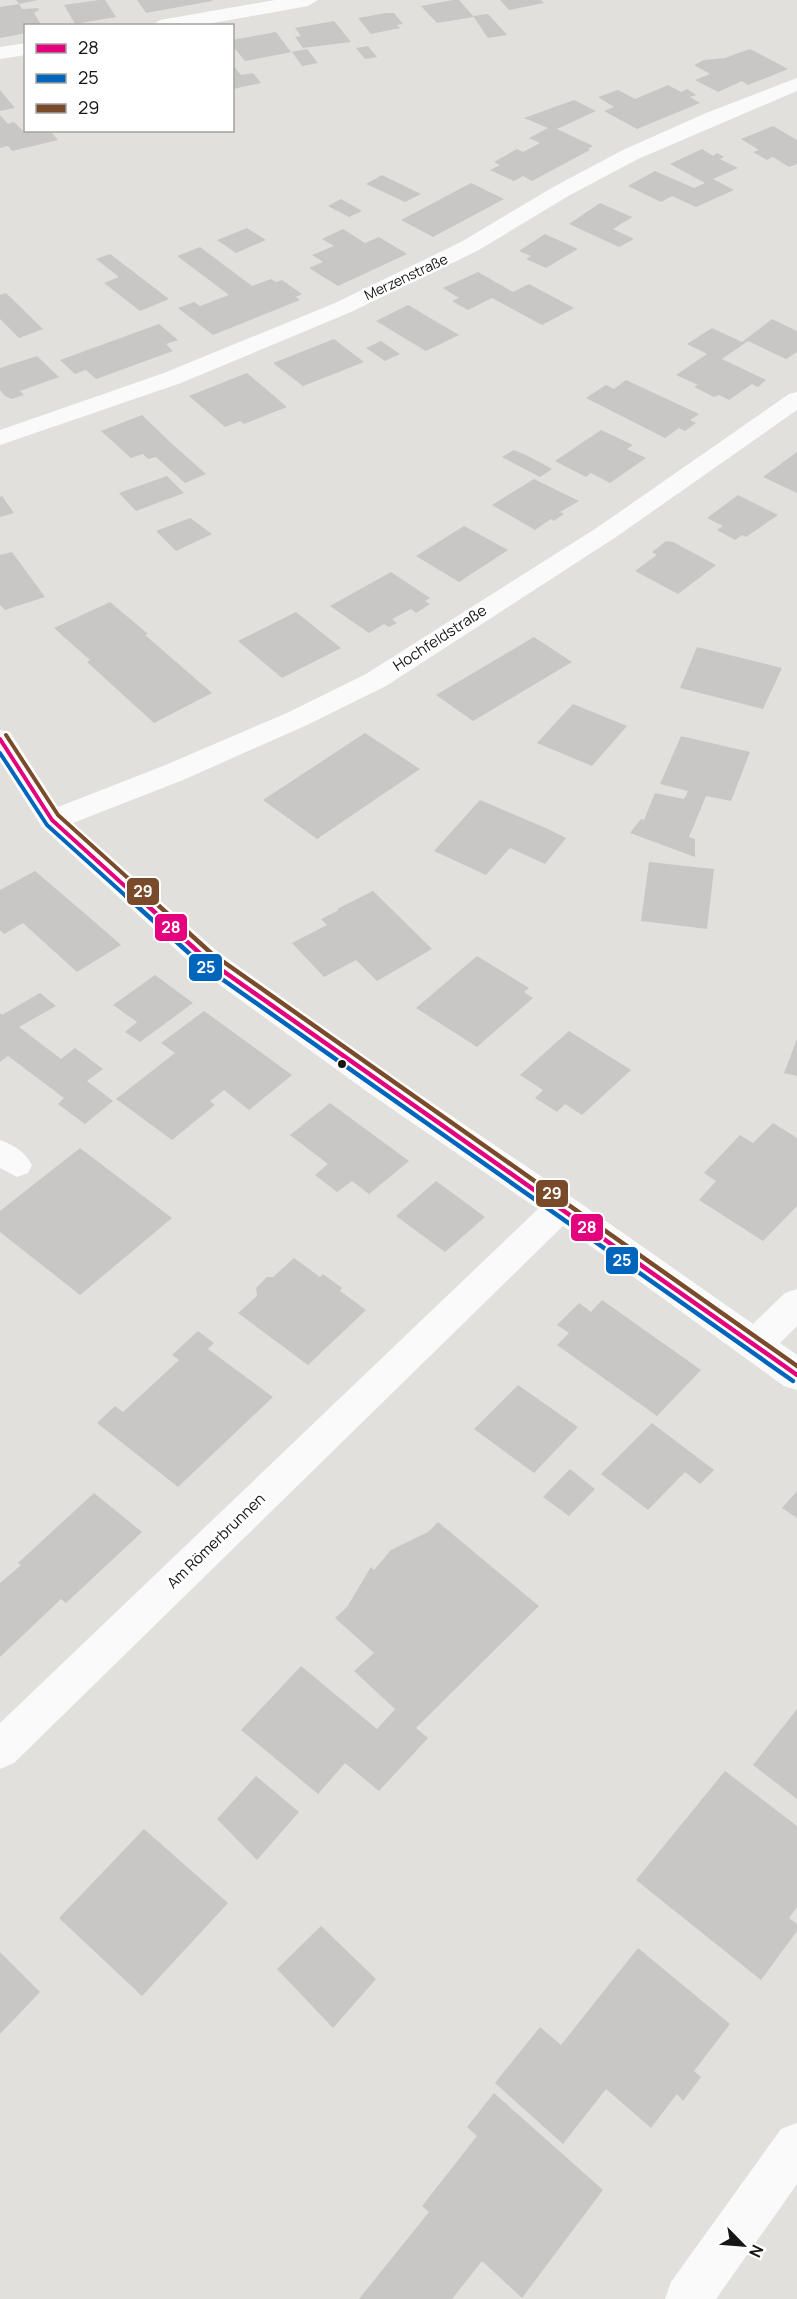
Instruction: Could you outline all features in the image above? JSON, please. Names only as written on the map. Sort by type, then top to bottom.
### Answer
[{"type":"street","points":[[171,24],[308,0]]},
{"type":"street","points":[[0,53],[24,49]]},
{"type":"street","name":"Merzenstraße","points":[[0,438],[208,362],[340,308],[453,254],[578,182],[629,156],[797,84]]},
{"type":"street","name":"Hochfeldstraße","points":[[52,820],[172,773],[297,719],[376,680],[607,531],[797,399]]},
{"type":"street","points":[[0,739],[52,820],[206,959],[797,1375]]},
{"type":"street","name":"Am Römerbrunnen","points":[[0,1750],[561,1207]]},
{"type":"street","points":[[755,1345],[797,1303]]},
{"type":"street","points":[[688,2299],[797,2145]]},
{"type":"building","points":[[16,0],[38,0],[19,4]]},
{"type":"building","points":[[105,0],[116,17],[75,24],[64,5]]},
{"type":"building","points":[[137,0],[212,0],[212,1],[146,13]]},
{"type":"building","points":[[459,0],[474,17],[437,23],[421,6]]},
{"type":"building","points":[[500,0],[541,0],[544,3],[509,10]]},
{"type":"building","points":[[19,4],[22,9],[38,8],[39,10],[34,13],[41,24],[24,24],[24,33],[0,38],[0,7]]},
{"type":"building","points":[[394,13],[403,24],[397,25],[400,28],[371,34],[358,18]]},
{"type":"building","points":[[488,14],[507,35],[488,38],[473,16]]},
{"type":"building","points":[[334,21],[351,42],[303,48],[295,37],[301,36],[295,28]]},
{"type":"building","points":[[276,32],[291,52],[307,49],[318,63],[302,66],[292,52],[245,61],[234,47],[234,40]]},
{"type":"building","points":[[368,46],[377,57],[365,59],[356,48]]},
{"type":"building","points":[[750,49],[788,69],[748,85],[742,81],[718,92],[695,80],[710,74],[694,65],[704,60],[725,58]]},
{"type":"building","points":[[234,66],[241,75],[253,73],[261,83],[234,89]]},
{"type":"building","points":[[668,85],[681,92],[687,89],[696,95],[690,97],[700,103],[637,129],[604,111],[614,107],[598,97],[618,90],[635,99]]},
{"type":"building","points":[[0,90],[15,108],[0,111]]},
{"type":"building","points":[[574,100],[596,111],[557,129],[593,146],[588,149],[590,150],[532,181],[523,176],[514,181],[490,170],[500,165],[494,162],[517,149],[523,152],[540,143],[529,138],[548,128],[524,118]]},
{"type":"building","points":[[0,115],[8,124],[14,122],[24,132],[51,132],[58,140],[12,151],[8,146],[0,148]]},
{"type":"building","points":[[773,126],[797,140],[797,164],[789,167],[773,157],[767,160],[753,152],[759,150],[741,139]]},
{"type":"building","points":[[702,149],[713,156],[717,153],[724,157],[720,159],[738,168],[713,179],[734,190],[696,207],[672,196],[661,202],[628,186],[655,171],[694,188],[705,183],[670,164]]},
{"type":"building","points":[[382,175],[421,194],[405,202],[366,184]]},
{"type":"building","points":[[471,183],[504,199],[433,237],[401,220]]},
{"type":"building","points":[[341,199],[362,211],[349,217],[328,206]]},
{"type":"building","points":[[600,203],[632,217],[613,229],[634,239],[619,247],[569,224]]},
{"type":"building","points":[[247,228],[266,240],[236,253],[217,240]]},
{"type":"building","points":[[343,229],[365,243],[379,237],[407,254],[338,286],[309,268],[323,262],[312,255],[334,246],[322,239]]},
{"type":"building","points":[[545,234],[578,249],[546,268],[526,259],[531,256],[519,251]]},
{"type":"building","points":[[200,247],[252,286],[271,279],[276,282],[282,280],[302,294],[296,297],[300,300],[213,335],[178,308],[194,302],[200,306],[229,295],[177,256]]},
{"type":"building","points":[[110,254],[169,299],[140,311],[104,283],[119,277],[96,259]]},
{"type":"building","points":[[478,272],[513,292],[529,284],[574,308],[542,325],[492,298],[468,310],[452,301],[459,298],[443,288]]},
{"type":"building","points":[[6,293],[43,329],[19,338],[0,319],[0,295]]},
{"type":"building","points":[[408,305],[459,335],[426,351],[376,321]]},
{"type":"building","points":[[772,319],[797,331],[797,352],[786,359],[748,341],[722,359],[766,380],[758,387],[752,384],[729,400],[719,395],[714,397],[694,387],[698,385],[676,375],[707,354],[687,344],[712,328],[742,342]]},
{"type":"building","points":[[159,324],[178,340],[166,344],[173,351],[96,379],[86,370],[75,374],[60,360]]},
{"type":"building","points":[[334,339],[364,362],[303,386],[273,363]]},
{"type":"building","points":[[381,341],[400,354],[385,361],[366,348]]},
{"type":"building","points":[[37,356],[59,377],[20,391],[24,395],[12,399],[5,396],[0,390],[0,368]]},
{"type":"building","points":[[247,373],[287,407],[244,424],[240,421],[225,427],[189,396]]},
{"type":"building","points":[[626,380],[699,414],[690,420],[696,423],[685,431],[679,428],[665,438],[586,398],[606,385],[614,389]]},
{"type":"building","points":[[142,415],[206,474],[185,483],[156,457],[148,459],[143,454],[131,458],[101,431]]},
{"type":"building","points":[[601,430],[633,445],[627,449],[646,458],[610,483],[591,473],[586,477],[555,461]]},
{"type":"building","points":[[514,450],[552,469],[540,477],[502,457]]},
{"type":"building","points":[[797,452],[797,493],[763,477]]},
{"type":"building","points":[[167,476],[184,493],[136,511],[119,493]]},
{"type":"building","points":[[534,479],[579,501],[560,512],[564,514],[554,521],[551,519],[535,530],[492,505]]},
{"type":"building","points":[[738,495],[778,515],[746,537],[742,535],[735,540],[717,530],[723,526],[707,518]]},
{"type":"building","points":[[2,496],[14,513],[0,517],[0,497]]},
{"type":"building","points":[[190,518],[212,534],[176,551],[156,531]]},
{"type":"building","points":[[464,526],[508,550],[459,582],[416,556]]},
{"type":"building","points":[[666,541],[673,542],[716,565],[678,594],[635,571],[657,555],[652,552]]},
{"type":"building","points":[[12,552],[45,597],[5,610],[0,605],[0,555]]},
{"type":"building","points":[[391,572],[430,598],[425,601],[430,604],[416,613],[411,609],[392,619],[397,623],[389,627],[384,624],[369,633],[330,606]]},
{"type":"building","points":[[110,602],[212,693],[154,723],[87,662],[90,660],[54,628]]},
{"type":"building","points":[[296,612],[341,648],[282,678],[238,641]]},
{"type":"building","points":[[534,637],[572,662],[473,721],[436,695]]},
{"type":"building","points":[[697,647],[782,668],[763,709],[680,688]]},
{"type":"building","points":[[573,704],[627,726],[592,766],[537,743]]},
{"type":"building","points":[[365,733],[420,769],[317,839],[263,800]]},
{"type":"building","points":[[681,736],[750,752],[731,801],[706,796],[689,837],[695,839],[695,857],[630,833],[641,819],[644,820],[655,793],[684,799],[688,791],[660,784]]},
{"type":"building","points":[[480,800],[566,838],[545,864],[510,848],[486,875],[434,851]]},
{"type":"building","points":[[649,862],[714,869],[707,929],[641,921]]},
{"type":"building","points":[[35,871],[121,945],[77,972],[23,923],[4,934],[0,930],[0,890]]},
{"type":"building","points":[[373,891],[432,949],[377,981],[356,960],[324,977],[292,943],[327,925],[321,919]]},
{"type":"building","points":[[477,956],[529,988],[524,992],[533,998],[477,1047],[416,1008]]},
{"type":"building","points":[[155,975],[193,1003],[140,1042],[125,1032],[137,1022],[113,1005]]},
{"type":"building","points":[[40,993],[56,1006],[19,1027],[61,1059],[75,1048],[103,1069],[87,1081],[113,1101],[85,1124],[58,1104],[64,1098],[8,1056],[0,1062],[0,1013],[2,1015]]},
{"type":"building","points":[[204,1011],[292,1075],[249,1110],[224,1090],[210,1101],[215,1105],[172,1140],[116,1099],[175,1053],[161,1043]]},
{"type":"building","points":[[569,1031],[631,1070],[582,1115],[565,1104],[557,1112],[535,1098],[543,1090],[520,1075]]},
{"type":"building","points":[[797,1039],[797,1076],[784,1073]]},
{"type":"building","points":[[330,1103],[409,1161],[369,1194],[352,1181],[337,1192],[315,1175],[328,1164],[290,1135]]},
{"type":"building","points":[[773,1123],[797,1138],[797,1206],[763,1241],[699,1200],[716,1181],[704,1173],[740,1135],[753,1143]]},
{"type":"building","points":[[80,1148],[172,1218],[80,1295],[0,1232],[0,1211]]},
{"type":"building","points":[[436,1181],[485,1217],[445,1252],[396,1216]]},
{"type":"building","points":[[294,1258],[320,1277],[323,1274],[342,1288],[340,1291],[366,1310],[308,1365],[238,1313],[257,1296],[256,1288],[267,1277],[273,1277]]},
{"type":"building","points":[[602,1300],[701,1370],[657,1416],[557,1345],[569,1333],[557,1325],[579,1303],[591,1312]]},
{"type":"building","points":[[198,1331],[214,1343],[208,1349],[273,1397],[178,1487],[97,1423],[115,1406],[123,1412],[179,1360],[172,1355]]},
{"type":"building","points":[[518,1385],[578,1427],[534,1473],[474,1429]]},
{"type":"building","points":[[652,1423],[714,1470],[700,1484],[685,1472],[648,1510],[601,1474]]},
{"type":"building","points":[[570,1469],[595,1489],[569,1516],[543,1497]]},
{"type":"building","points":[[797,1491],[797,1518],[782,1508]]},
{"type":"building","points":[[94,1493],[142,1532],[66,1603],[61,1599],[0,1657],[0,1583],[21,1565],[18,1563]]},
{"type":"building","points":[[438,1522],[539,1606],[416,1728],[428,1738],[379,1791],[345,1763],[318,1794],[241,1730],[301,1666],[377,1729],[395,1709],[354,1671],[374,1653],[335,1618],[347,1607],[371,1567],[374,1570],[391,1550],[428,1532]]},
{"type":"building","points":[[797,1709],[797,1799],[753,1765]]},
{"type":"building","points":[[725,1771],[797,1826],[797,1907],[789,1918],[797,1924],[797,1931],[761,1980],[636,1880]]},
{"type":"building","points":[[256,1776],[299,1812],[257,1860],[217,1819]]},
{"type":"building","points":[[144,1829],[228,1903],[142,1996],[59,1918]]},
{"type":"building","points":[[321,1926],[376,1979],[333,2028],[277,1969]]},
{"type":"building","points":[[638,1948],[730,2024],[694,2071],[701,2077],[683,2101],[677,2094],[651,2128],[606,2089],[563,2144],[495,2083],[540,2027],[561,2045]]},
{"type":"building","points":[[0,1952],[40,1992],[0,2034]]},
{"type":"building","points":[[494,2093],[603,2190],[522,2298],[482,2261],[452,2299],[359,2299],[429,2212],[422,2206],[477,2136],[467,2127]]},
{"type":"transit line","name":"29","points":[[6,735],[58,815],[211,953],[797,1366]]},
{"type":"transit line","name":"28","points":[[0,739],[52,820],[206,959],[797,1375]]},
{"type":"transit line","name":"25","points":[[0,753],[47,825],[202,965],[793,1381]]}]
